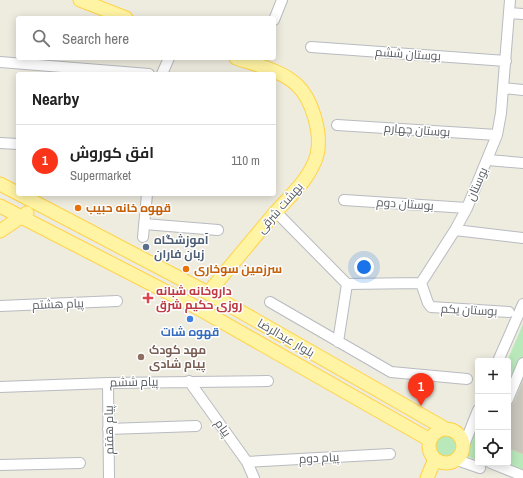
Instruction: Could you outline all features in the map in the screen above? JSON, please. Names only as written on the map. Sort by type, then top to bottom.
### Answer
[{"type":"main road","points":[[80,0],[121,16]]},
{"type":"main road","name":"بهشت شرقی","points":[[208,293],[303,182],[316,157],[320,139],[309,102],[298,86],[283,75],[257,61]]},
{"type":"main road","name":"بلوار عبدالرضا","points":[[0,184],[16,193]]},
{"type":"main road","points":[[1,208],[21,196]]},
{"type":"main road","name":"بلوار عبدالرضا","points":[[21,196],[208,293],[444,428]]},
{"type":"main road","points":[[0,231],[37,205]]},
{"type":"main road","name":"بلوار عبدالرضا","points":[[1,208],[196,307],[430,440]]},
{"type":"main road","points":[[444,428],[455,430],[459,434],[464,445],[461,456],[456,460],[439,461],[429,450],[430,440],[435,432],[444,428]]},
{"type":"main road","points":[[427,478],[439,461]]},
{"type":"main road","points":[[436,478],[439,461]]},
{"type":"street","points":[[276,16],[282,0]]},
{"type":"street","name":"بوستان","points":[[421,283],[455,230],[467,208],[497,135],[506,61],[510,0]]},
{"type":"street","points":[[510,13],[523,14]]},
{"type":"street","name":"بوستان ششم","points":[[311,48],[506,61]]},
{"type":"street","points":[[163,72],[168,60]]},
{"type":"street","points":[[0,62],[124,72]]},
{"type":"street","points":[[503,88],[523,90]]},
{"type":"street","name":"بوستان چهارم","points":[[337,125],[497,135]]},
{"type":"street","points":[[0,143],[16,144]]},
{"type":"street","points":[[488,160],[523,163]]},
{"type":"street","points":[[142,237],[147,196]]},
{"type":"street","name":"بوستان دوم","points":[[344,200],[467,208]]},
{"type":"street","points":[[276,212],[347,284],[421,283]]},
{"type":"street","points":[[144,224],[218,230]]},
{"type":"street","points":[[455,230],[523,238]]},
{"type":"street","name":"بوستان یکم","points":[[421,283],[428,303],[431,307],[509,312]]},
{"type":"street","points":[[338,342],[347,284]]},
{"type":"street","points":[[196,307],[208,293]]},
{"type":"street","name":"پیام هشتم","points":[[0,306],[117,302]]},
{"type":"street","points":[[270,302],[391,372],[467,379]]},
{"type":"street","points":[[499,358],[523,304]]},
{"type":"street","points":[[510,394],[523,363]]},
{"type":"street","name":"پیام ششم","points":[[0,387],[189,381],[268,381]]},
{"type":"street","name":"پیام","points":[[189,381],[247,462],[254,478]]},
{"type":"street","name":"پیام هفتم","points":[[108,383],[109,478]]},
{"type":"street","points":[[464,445],[475,418]]},
{"type":"street","points":[[108,429],[196,426]]},
{"type":"street","name":"پیام دوم","points":[[247,462],[390,454]]},
{"type":"street","points":[[456,460],[475,465]]},
{"type":"street","points":[[0,465],[80,463]]},
{"type":"street","points":[[476,478],[481,466]]},
{"type":"street","points":[[498,466],[523,476]]},
{"type":"green space","points":[[523,324],[523,478],[518,478],[490,466],[511,466],[511,358],[508,358]]},
{"type":"green space","points":[[475,433],[475,460],[465,455]]},
{"type":"green space","points":[[446,434],[451,435],[457,441],[457,451],[451,457],[446,458],[441,457],[435,451],[434,446],[435,441],[441,435]]},
{"type":"building","points":[[523,380],[523,454],[511,449],[511,404],[514,402]]},
{"type":"place","name":"قهوه خانه حبیب","points":[[78,208]]},
{"type":"place","name":"آموزشگاه زبان فاران","points":[[146,247]]},
{"type":"place","name":"سرزمین سوخاری","points":[[186,269]]},
{"type":"place","name":"داروخانه شبانه روزی حکیم شرق","points":[[148,298]]},
{"type":"place","name":"قهوه شات","points":[[190,319]]},
{"type":"place","name":"مهد کودک پیام شادی","points":[[141,357]]},
{"type":"place","name":"افق کوروش","points":[[421,406]]}]
